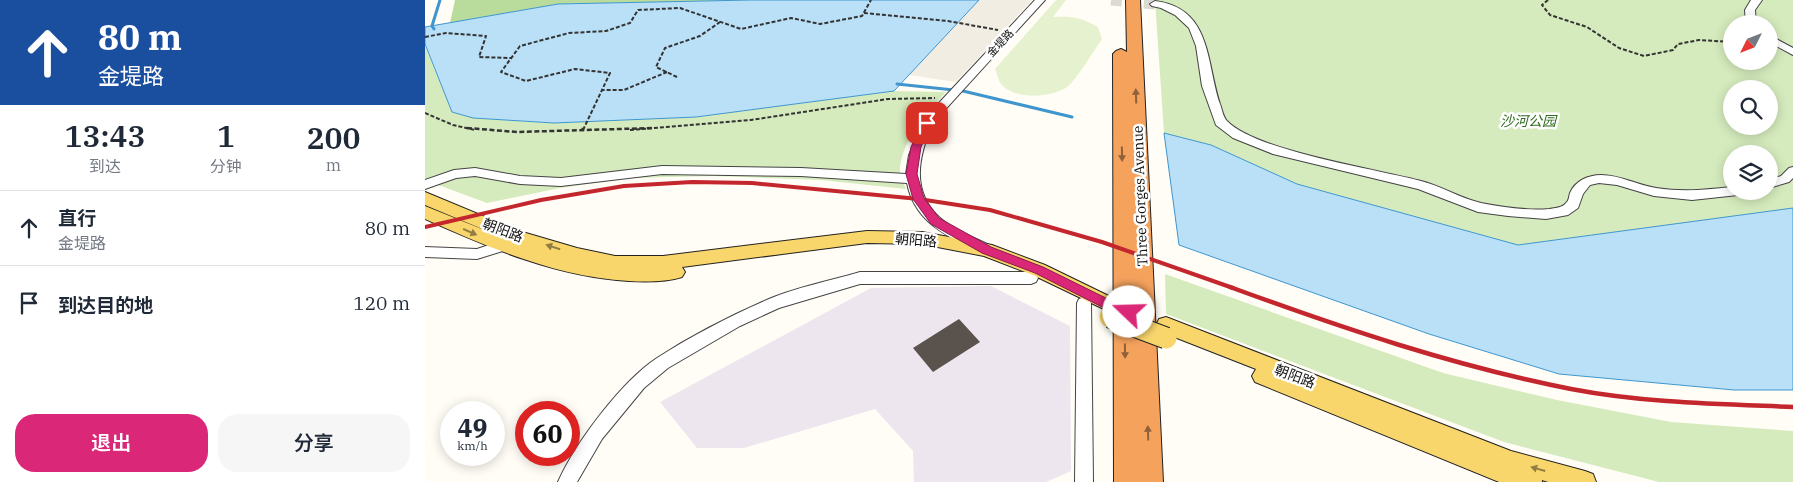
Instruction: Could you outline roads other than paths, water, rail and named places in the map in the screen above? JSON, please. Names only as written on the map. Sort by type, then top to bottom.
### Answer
[{"type":"highway","name":"Three Gorges Avenue","points":[[1121,0],[1127,482]]},
{"type":"highway","name":"Three Gorges Avenue","points":[[1133,0],[1150,482]]},
{"type":"main road","name":"朝阳路","points":[[425,198],[513,235],[577,255],[615,263],[663,264],[867,237],[922,238],[987,250],[1039,270],[1110,311]]},
{"type":"main road","name":"朝阳路","points":[[425,212],[501,246],[546,260],[603,274],[653,276],[859,248],[915,249],[979,260],[1031,278],[1084,303],[1166,332],[1516,475],[1585,482]]},
{"type":"street","name":"金堤路","points":[[987,250],[935,221],[919,199],[912,179],[912,165],[916,147],[927,123],[1039,0]]},
{"type":"street","points":[[1748,15],[1752,4],[1757,0]]},
{"type":"street","points":[[1155,4],[1163,5],[1178,13],[1194,27],[1201,46],[1208,86],[1220,122],[1237,135],[1277,151],[1421,185],[1477,207],[1508,211],[1546,214],[1563,212],[1573,205],[1577,192],[1586,182],[1599,179],[1655,192],[1692,196],[1723,193]]},
{"type":"street","points":[[1778,43],[1793,52]]},
{"type":"street","points":[[425,185],[454,174],[468,173],[520,180],[561,182],[662,170],[801,172],[912,179]]},
{"type":"street","points":[[1778,181],[1785,179],[1793,171]]},
{"type":"street","points":[[425,252],[477,254],[501,246]]},
{"type":"street","points":[[567,482],[596,434],[638,383],[662,363],[735,322],[775,303],[860,278],[1031,278]]},
{"type":"street","points":[[1084,303],[1084,482]]},
{"type":"water","points":[[751,0],[979,0],[894,91],[696,117],[554,123],[473,118],[452,112],[425,44],[425,27],[558,4]]},
{"type":"water","points":[[1164,133],[1211,145],[1297,184],[1518,245],[1793,208],[1793,390],[1734,390],[1559,374],[1429,334],[1179,245]]},
{"type":"waterway","points":[[434,29],[432,26],[440,0]]},
{"type":"waterway","points":[[897,84],[963,91],[1072,117]]},
{"type":"tunnel","points":[[1111,0],[1155,4]]},
{"type":"railway","points":[[425,227],[541,200],[624,186],[692,182],[752,183],[919,199],[990,210],[1102,242],[1233,288]]},
{"type":"railway","points":[[1230,287],[1399,345],[1527,380],[1598,394],[1654,400],[1793,407]]},
{"type":"park label","name":"沙河公园","points":[[1528,121]]}]
